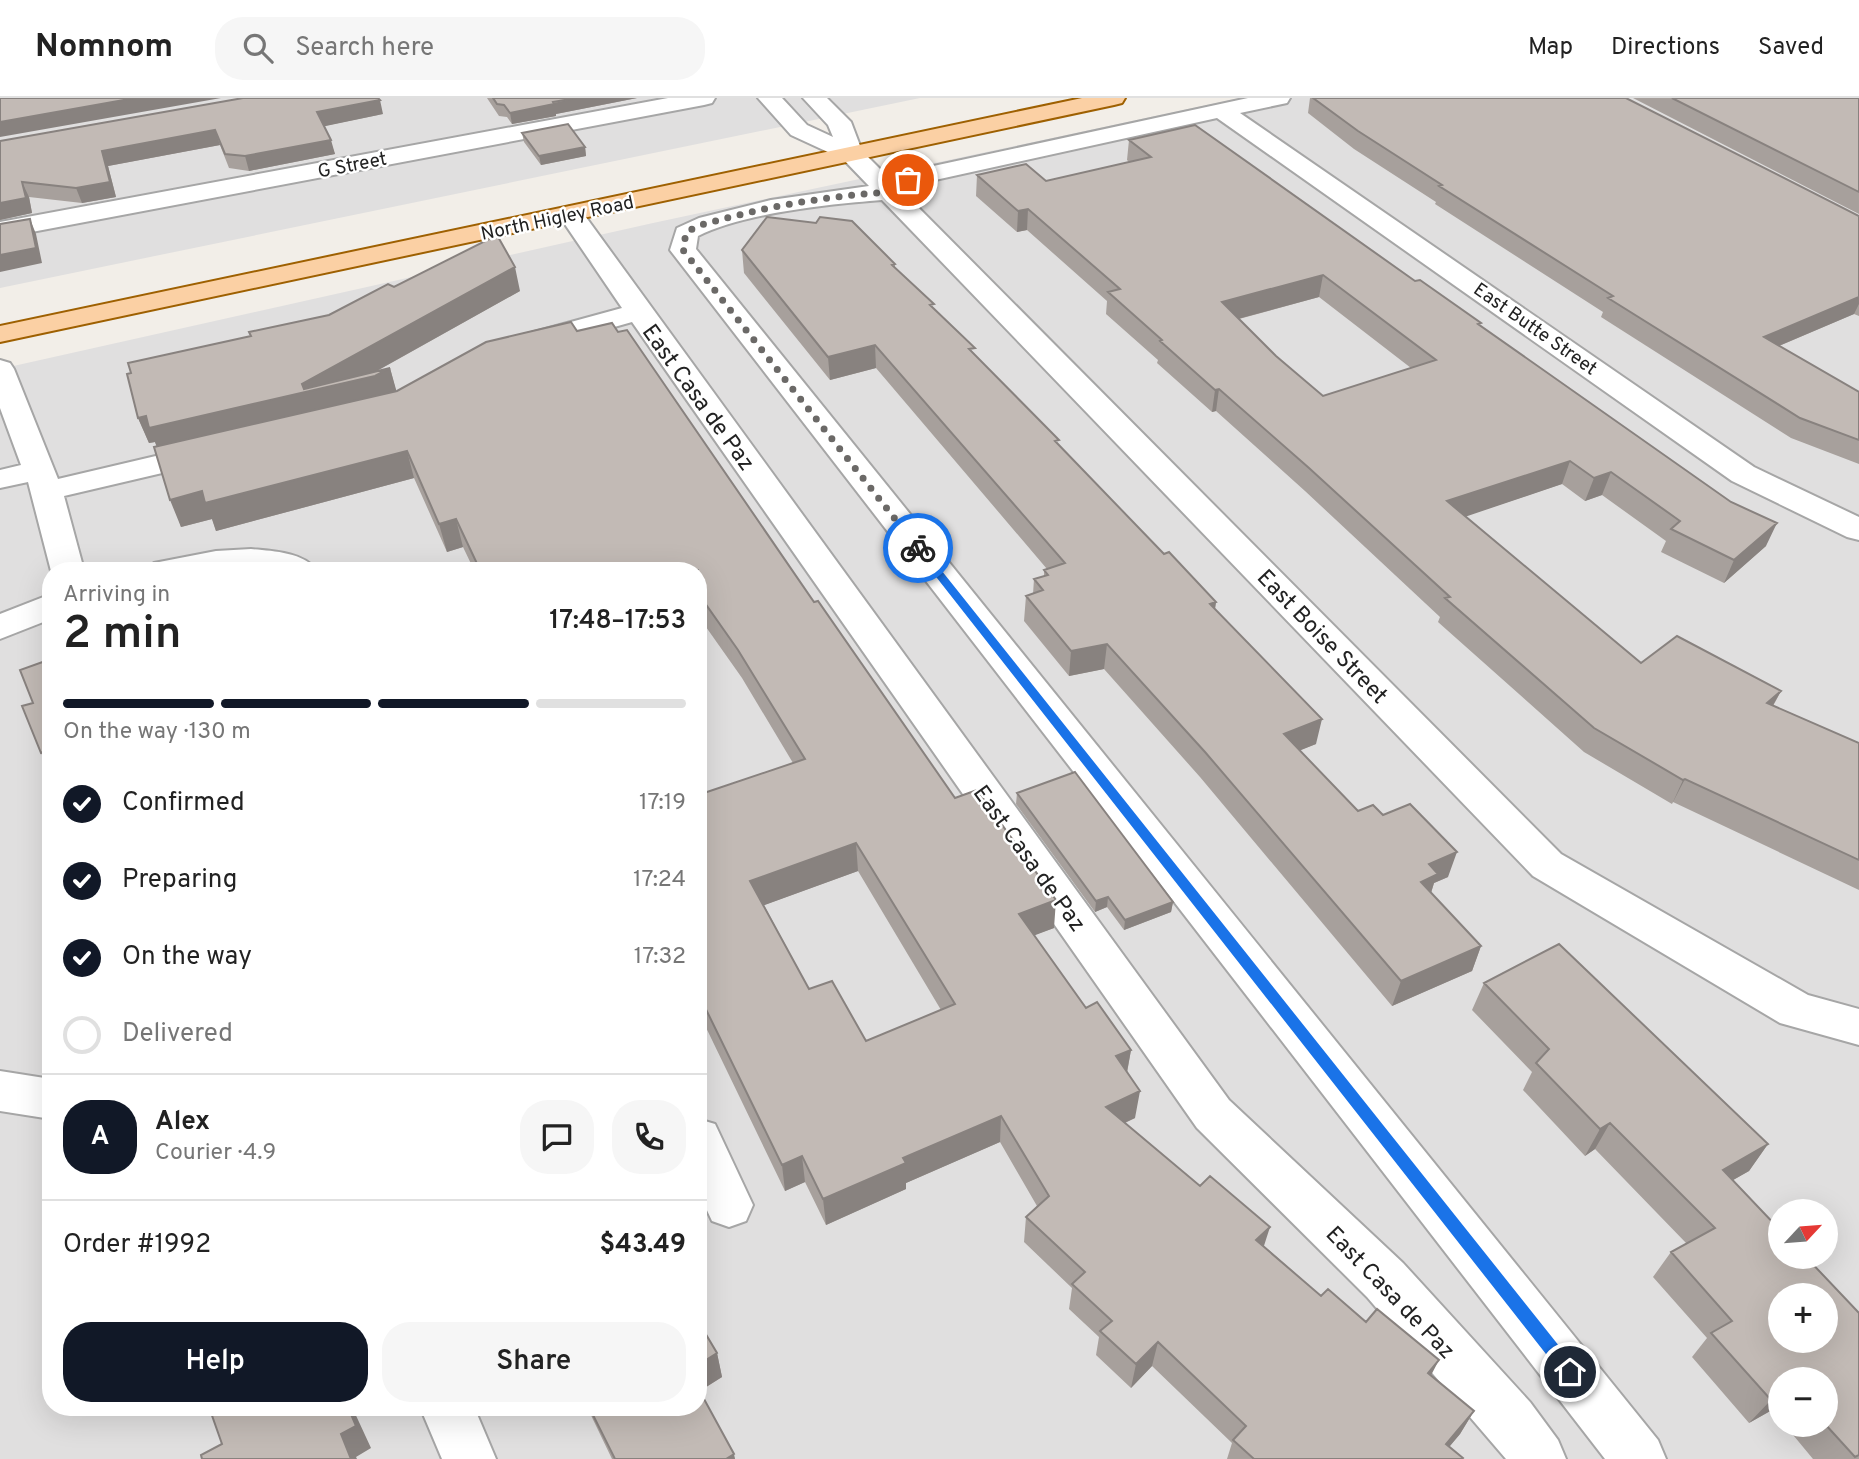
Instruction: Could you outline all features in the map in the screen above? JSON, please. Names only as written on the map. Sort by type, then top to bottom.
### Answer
[{"type":"main road","name":"North Higley Road","points":[[0,334],[1114,98]]},
{"type":"street","name":"G Street","points":[[0,230],[704,98]]},
{"type":"street","points":[[769,98],[799,130],[851,154]]},
{"type":"street","points":[[814,98],[839,122],[851,154]]},
{"type":"street","points":[[1279,98],[885,189],[768,207],[705,224],[686,233],[683,250],[1639,1459]]},
{"type":"street","name":"East Butte Street","points":[[1222,111],[1743,474],[1859,530]]},
{"type":"street","name":"East Boise Street","points":[[851,154],[1548,865],[1796,1010],[1859,1027]]},
{"type":"street","name":"East Casa de Paz","points":[[571,214],[1213,1114],[1385,1280],[1511,1421],[1539,1459]]},
{"type":"street","points":[[502,350],[639,312]]},
{"type":"street","points":[[0,369],[43,480],[65,562]]},
{"type":"street","points":[[0,479],[43,480],[234,447]]},
{"type":"street","points":[[200,562],[282,562]]},
{"type":"street","points":[[0,628],[42,610]]},
{"type":"street","points":[[0,1091],[42,1098]]},
{"type":"street","points":[[707,1158],[729,1205]]},
{"type":"street","points":[[451,1416],[469,1459]]},
{"type":"shaded area","points":[[0,98],[920,98],[0,288]]},
{"type":"shaded area","points":[[1240,98],[1859,98],[1859,1459],[0,1459],[0,369],[653,223]]},
{"type":"building","points":[[0,98],[135,98],[0,122]]},
{"type":"building","points":[[243,98],[380,100],[317,112],[331,140],[245,156],[225,154],[215,130],[102,151],[110,182],[76,188],[22,182],[26,198],[0,203],[0,141]]},
{"type":"building","points":[[493,98],[576,98],[510,113]]},
{"type":"building","points":[[1313,98],[1626,98],[1859,216],[1859,297],[1764,337],[1859,392],[1859,440],[1800,418],[1608,298],[1613,296],[1439,186],[1442,185],[1358,131]]},
{"type":"building","points":[[1672,98],[1859,98],[1859,192]]},
{"type":"building","points":[[568,124],[585,147],[539,156],[522,133]]},
{"type":"building","points":[[1195,125],[1415,281],[1420,280],[1481,323],[1478,324],[1731,502],[1777,523],[1734,560],[1671,529],[1680,521],[1611,472],[1594,478],[1570,461],[1447,501],[1641,663],[1677,636],[1781,691],[1767,703],[1859,743],[1859,860],[1683,780],[1594,728],[1445,598],[1450,597],[1309,468],[1219,389],[1215,390],[1108,292],[1120,289],[1028,209],[1018,211],[977,175],[1026,164],[1046,181],[1151,157],[1129,140]],"holes":[[[1323,275],[1436,360],[1323,396],[1276,356],[1222,302]]]},
{"type":"building","points":[[767,217],[816,223],[820,217],[852,221],[895,264],[892,265],[934,304],[930,305],[975,348],[969,349],[1059,440],[1055,441],[1164,554],[1169,552],[1216,602],[1210,604],[1322,719],[1284,734],[1358,811],[1373,805],[1383,815],[1410,804],[1457,852],[1429,864],[1438,874],[1421,882],[1481,946],[1401,981],[1205,752],[1107,644],[1071,651],[1026,596],[1043,590],[1034,579],[1048,575],[1044,570],[1065,563],[875,345],[828,357],[742,250]]},
{"type":"building","points":[[30,219],[36,248],[0,255],[0,224]]},
{"type":"building","points":[[497,235],[515,267],[302,384],[304,389],[390,368],[375,376],[149,428],[146,416],[138,418],[127,374],[131,373],[128,363],[251,336],[249,332],[329,315],[388,284],[394,287]]},
{"type":"building","points":[[571,322],[577,331],[612,323],[618,332],[627,330],[814,602],[818,601],[955,798],[977,790],[1056,900],[1019,914],[1086,1008],[1097,1002],[1131,1050],[1116,1056],[1140,1091],[1106,1107],[1200,1186],[1210,1176],[1270,1227],[1256,1240],[1321,1296],[1328,1289],[1366,1322],[1377,1309],[1439,1360],[1428,1373],[1474,1411],[1446,1444],[1462,1459],[1254,1459],[1233,1440],[1246,1426],[1158,1342],[1136,1364],[1100,1331],[1112,1321],[1072,1284],[1085,1272],[1026,1217],[1049,1196],[1001,1116],[903,1158],[906,1163],[823,1199],[802,1156],[782,1165],[707,1011],[707,792],[805,759],[738,650],[707,606],[707,562],[476,562],[456,519],[439,524],[407,451],[205,503],[202,491],[170,500],[154,447],[397,391],[486,342]],"holes":[[[856,843],[955,1004],[866,1041],[832,981],[809,989],[750,881]]]},
{"type":"building","points":[[42,662],[41,753],[22,706],[33,703],[20,670]]},
{"type":"building","points":[[1075,772],[1173,902],[1125,920],[1108,897],[1096,901],[1017,793]]},
{"type":"building","points":[[1559,944],[1768,1144],[1723,1170],[1768,1217],[1768,1269],[1817,1269],[1831,1283],[1768,1283],[1768,1353],[1838,1353],[1838,1291],[1859,1313],[1859,1455],[1855,1457],[1837,1437],[1838,1367],[1768,1367],[1768,1397],[1711,1333],[1732,1321],[1671,1252],[1715,1228],[1610,1123],[1600,1129],[1536,1063],[1549,1049],[1484,983]]},
{"type":"building","points":[[707,1336],[717,1353],[707,1359]]},
{"type":"building","points":[[707,1404],[734,1454],[726,1459],[615,1459],[594,1416],[707,1416]]},
{"type":"building","points":[[212,1416],[352,1416],[356,1426],[341,1434],[351,1459],[202,1459],[201,1455],[222,1444]]},
{"type":"way so far","points":[[908,180],[881,185],[889,192],[835,196],[768,207],[705,224],[686,233],[683,250],[918,548]]},
{"type":"route","points":[[918,548],[1570,1372]]}]
